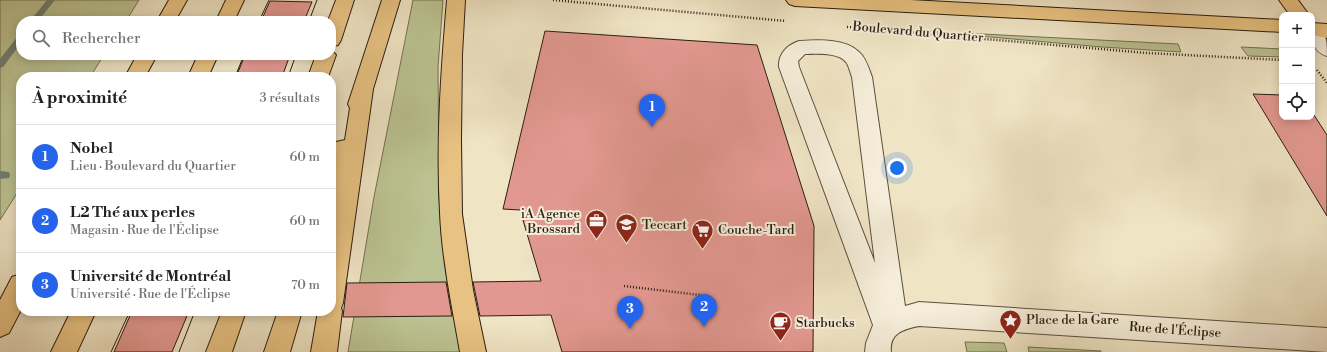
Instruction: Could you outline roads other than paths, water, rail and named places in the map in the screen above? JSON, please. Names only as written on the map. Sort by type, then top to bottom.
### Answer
[{"type":"main road","points":[[169,16],[178,0]]},
{"type":"main road","points":[[227,16],[235,0]]},
{"type":"main road","points":[[336,26],[345,0]]},
{"type":"main road","points":[[336,172],[391,0]]},
{"type":"main road","points":[[456,0],[452,56],[450,139],[451,214],[461,290],[473,352]]},
{"type":"main road","name":"Boulevard du Quartier","points":[[795,0],[1279,26]]},
{"type":"main road","points":[[1288,0],[1298,12]]},
{"type":"main road","points":[[1315,30],[1327,31]]},
{"type":"main road","points":[[138,72],[144,60]]},
{"type":"main road","points":[[200,72],[206,60]]},
{"type":"main road","points":[[320,72],[324,60]]},
{"type":"main road","points":[[336,270],[363,90]]},
{"type":"main road","points":[[0,325],[16,295]]},
{"type":"main road","points":[[64,352],[82,316]]},
{"type":"main road","points":[[219,352],[232,316]]},
{"type":"main road","points":[[277,352],[288,316]]},
{"type":"main road","points":[[324,352],[329,316]]},
{"type":"street","points":[[1315,34],[1327,49]]},
{"type":"street","points":[[878,352],[877,344],[890,323],[862,77],[857,64],[850,55],[824,48],[799,48],[788,59],[789,67],[890,323]]},
{"type":"street","name":"Rue de l'Éclipse","points":[[890,323],[920,314],[1327,340]]},
{"type":"waterway","points":[[38,16],[51,0]]},
{"type":"waterway","points":[[0,65],[16,44]]},
{"type":"waterway","points":[[0,175],[6,175]]},
{"type":"tram line","points":[[261,16],[269,0]]},
{"type":"tram line","points":[[311,16],[317,0]]},
{"type":"tram line","points":[[237,72],[242,60]]},
{"type":"tram line","points":[[290,72],[294,60]]},
{"type":"tram line","points":[[111,352],[128,316]]},
{"type":"tram line","points":[[179,352],[193,316]]},
{"type":"place","name":"Nobel","points":[[652,127]]},
{"type":"place","name":"iA Agence Brossard","points":[[596,240]]},
{"type":"place","name":"Teccart","points":[[626,244]]},
{"type":"place","name":"Couche-Tard","points":[[702,250]]},
{"type":"place","name":"L2 Thé aux perles","points":[[704,327]]},
{"type":"place","name":"Université de Montréal","points":[[630,329]]},
{"type":"place","name":"Place de la Gare","points":[[1010,340]]},
{"type":"place","name":"Starbucks","points":[[780,342]]}]
